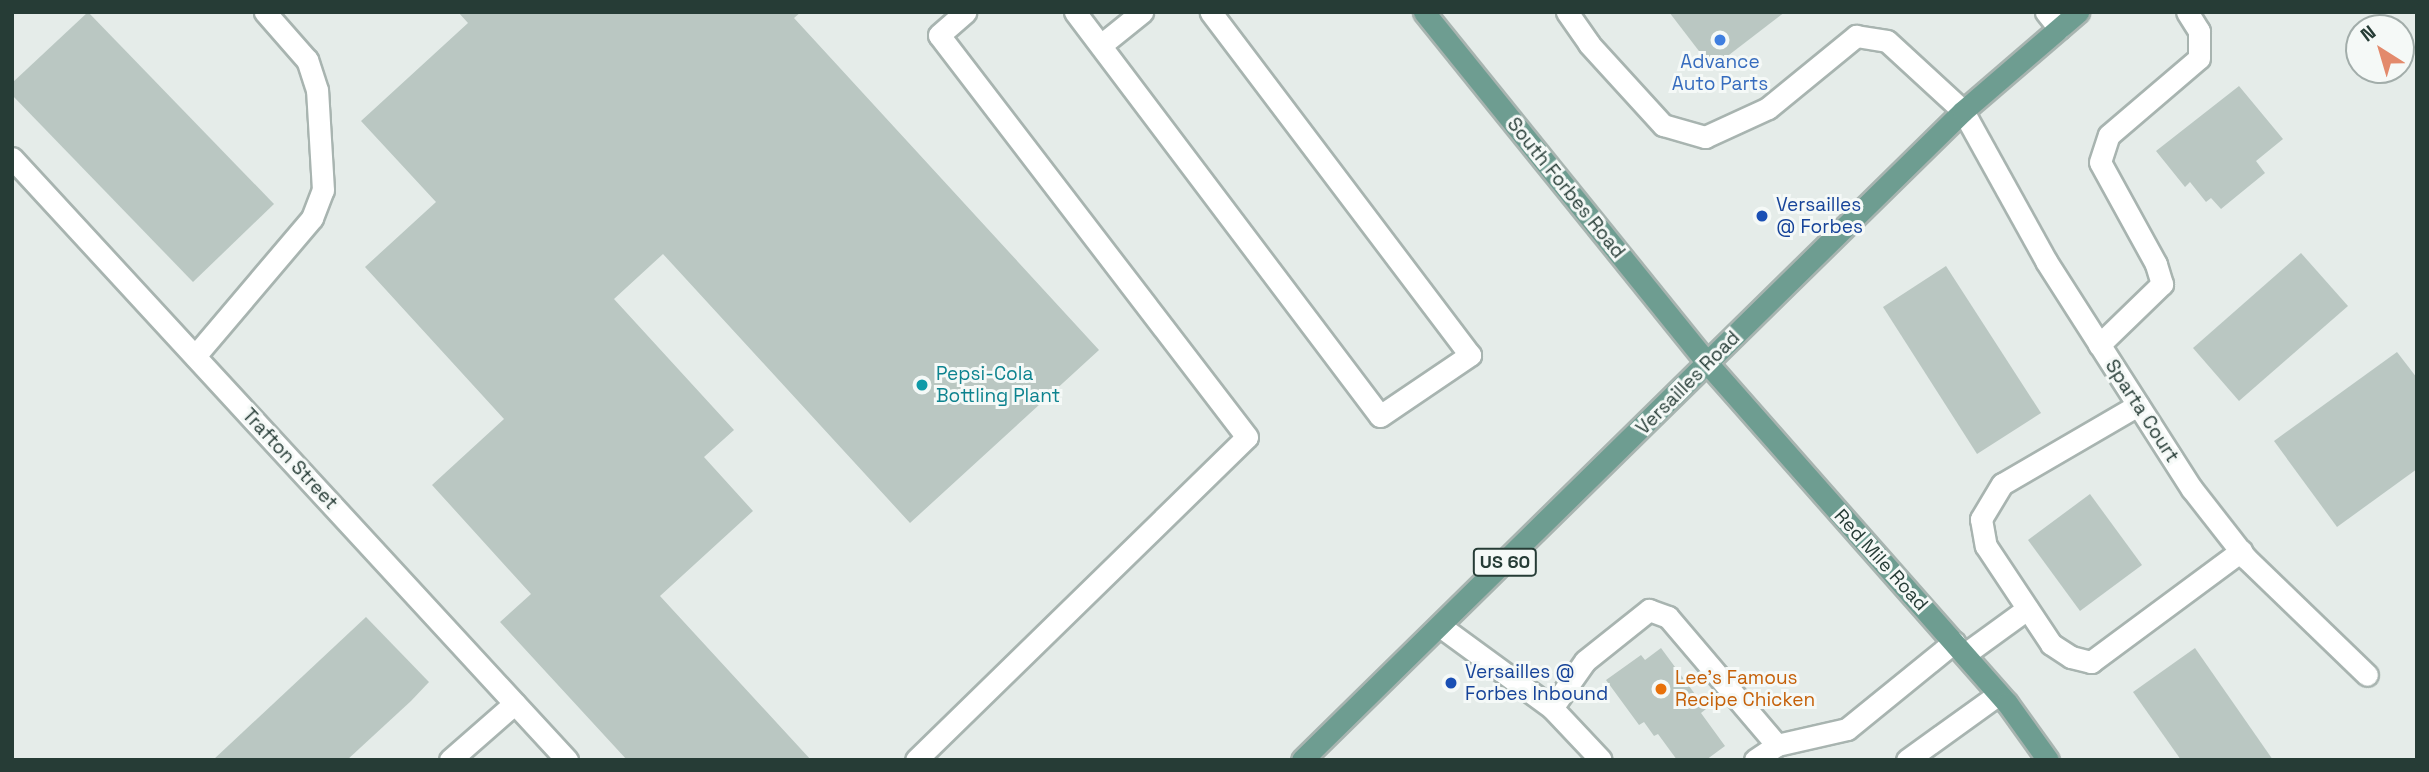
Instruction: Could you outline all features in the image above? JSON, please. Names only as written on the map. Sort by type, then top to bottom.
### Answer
[{"type":"main road","name":"South Forbes Road","points":[[1424,12],[1708,364]]},
{"type":"main road","name":"Versailles Road","points":[[1302,760],[1322,752],[1440,626],[2053,20],[2078,12]]},
{"type":"main road","name":"Red Mile Road","points":[[1708,364],[2000,694],[2048,760]]},
{"type":"street","points":[[195,356],[312,218],[323,190],[317,90],[307,60],[265,12]]},
{"type":"street","points":[[916,760],[1247,437],[939,35],[965,12]]},
{"type":"street","points":[[1075,12],[1380,415],[1469,355],[1211,12]]},
{"type":"street","points":[[1101,45],[1142,12]]},
{"type":"street","name":"Sparta Court","points":[[1567,12],[1590,44],[1663,125],[1705,137],[1768,108],[1856,36],[1887,41],[1963,111],[2046,261],[2192,489],[2241,551],[2367,675]]},
{"type":"street","points":[[2099,345],[2162,284],[2156,264],[2100,162],[2109,135],[2199,58],[2199,31],[2187,12]]},
{"type":"street","name":"Trafton Street","points":[[12,158],[567,760]]},
{"type":"street","points":[[2138,405],[2002,484],[1990,499],[1981,519],[1986,546],[2051,644],[2071,657],[2091,662],[2241,551]]},
{"type":"street","points":[[1755,760],[1777,746],[1847,729],[1959,648],[2027,609]]},
{"type":"street","points":[[1552,708],[1585,661],[1649,610],[1668,617],[1777,746]]},
{"type":"street","points":[[1440,626],[1552,708],[1601,760]]},
{"type":"street","points":[[1907,760],[2000,694]]},
{"type":"street","points":[[450,760],[515,703]]},
{"type":"building","points":[[88,12],[274,204],[193,282],[12,95],[12,83]]},
{"type":"building","name":"Pepsi-Cola Bottling Plant","points":[[458,12],[801,12],[794,18],[1099,350],[910,523],[663,254],[614,299],[734,430],[704,457],[753,511],[660,596],[811,760],[627,760],[500,622],[531,594],[432,485],[504,419],[365,267],[436,202],[361,121],[468,23]]},
{"type":"building","name":"Advance Auto Parts","points":[[1669,12],[1785,12],[1712,68]]},
{"type":"building","points":[[2239,86],[2283,139],[2256,161],[2265,173],[2221,209],[2211,198],[2206,202],[2190,182],[2185,187],[2156,151]]},
{"type":"building","points":[[2301,253],[2348,306],[2239,401],[2193,348]]},
{"type":"building","points":[[1946,266],[2041,413],[1977,454],[1883,307]]},
{"type":"building","points":[[2397,352],[2417,378],[2417,469],[2337,527],[2274,441]]},
{"type":"building","points":[[2090,494],[2142,565],[2080,611],[2028,540]]},
{"type":"building","points":[[366,617],[429,682],[411,701],[347,760],[213,760]]},
{"type":"building","points":[[1661,648],[1706,709],[1701,713],[1725,746],[1706,760],[1677,760],[1658,734],[1654,736],[1644,722],[1639,725],[1606,680],[1641,655],[1645,660]]},
{"type":"building","points":[[2195,648],[2273,760],[2181,760],[2133,692]]},
{"type":"place","name":"Advance Auto Parts","points":[[1720,40]]},
{"type":"place","name":"Versailles @ Forbes","points":[[1762,216]]},
{"type":"place","name":"Pepsi-Cola Bottling Plant","points":[[922,385]]},
{"type":"place","name":"Versailles @ Forbes Inbound","points":[[1451,683]]},
{"type":"place","name":"Lee's Famous Recipe Chicken","points":[[1661,689]]}]
